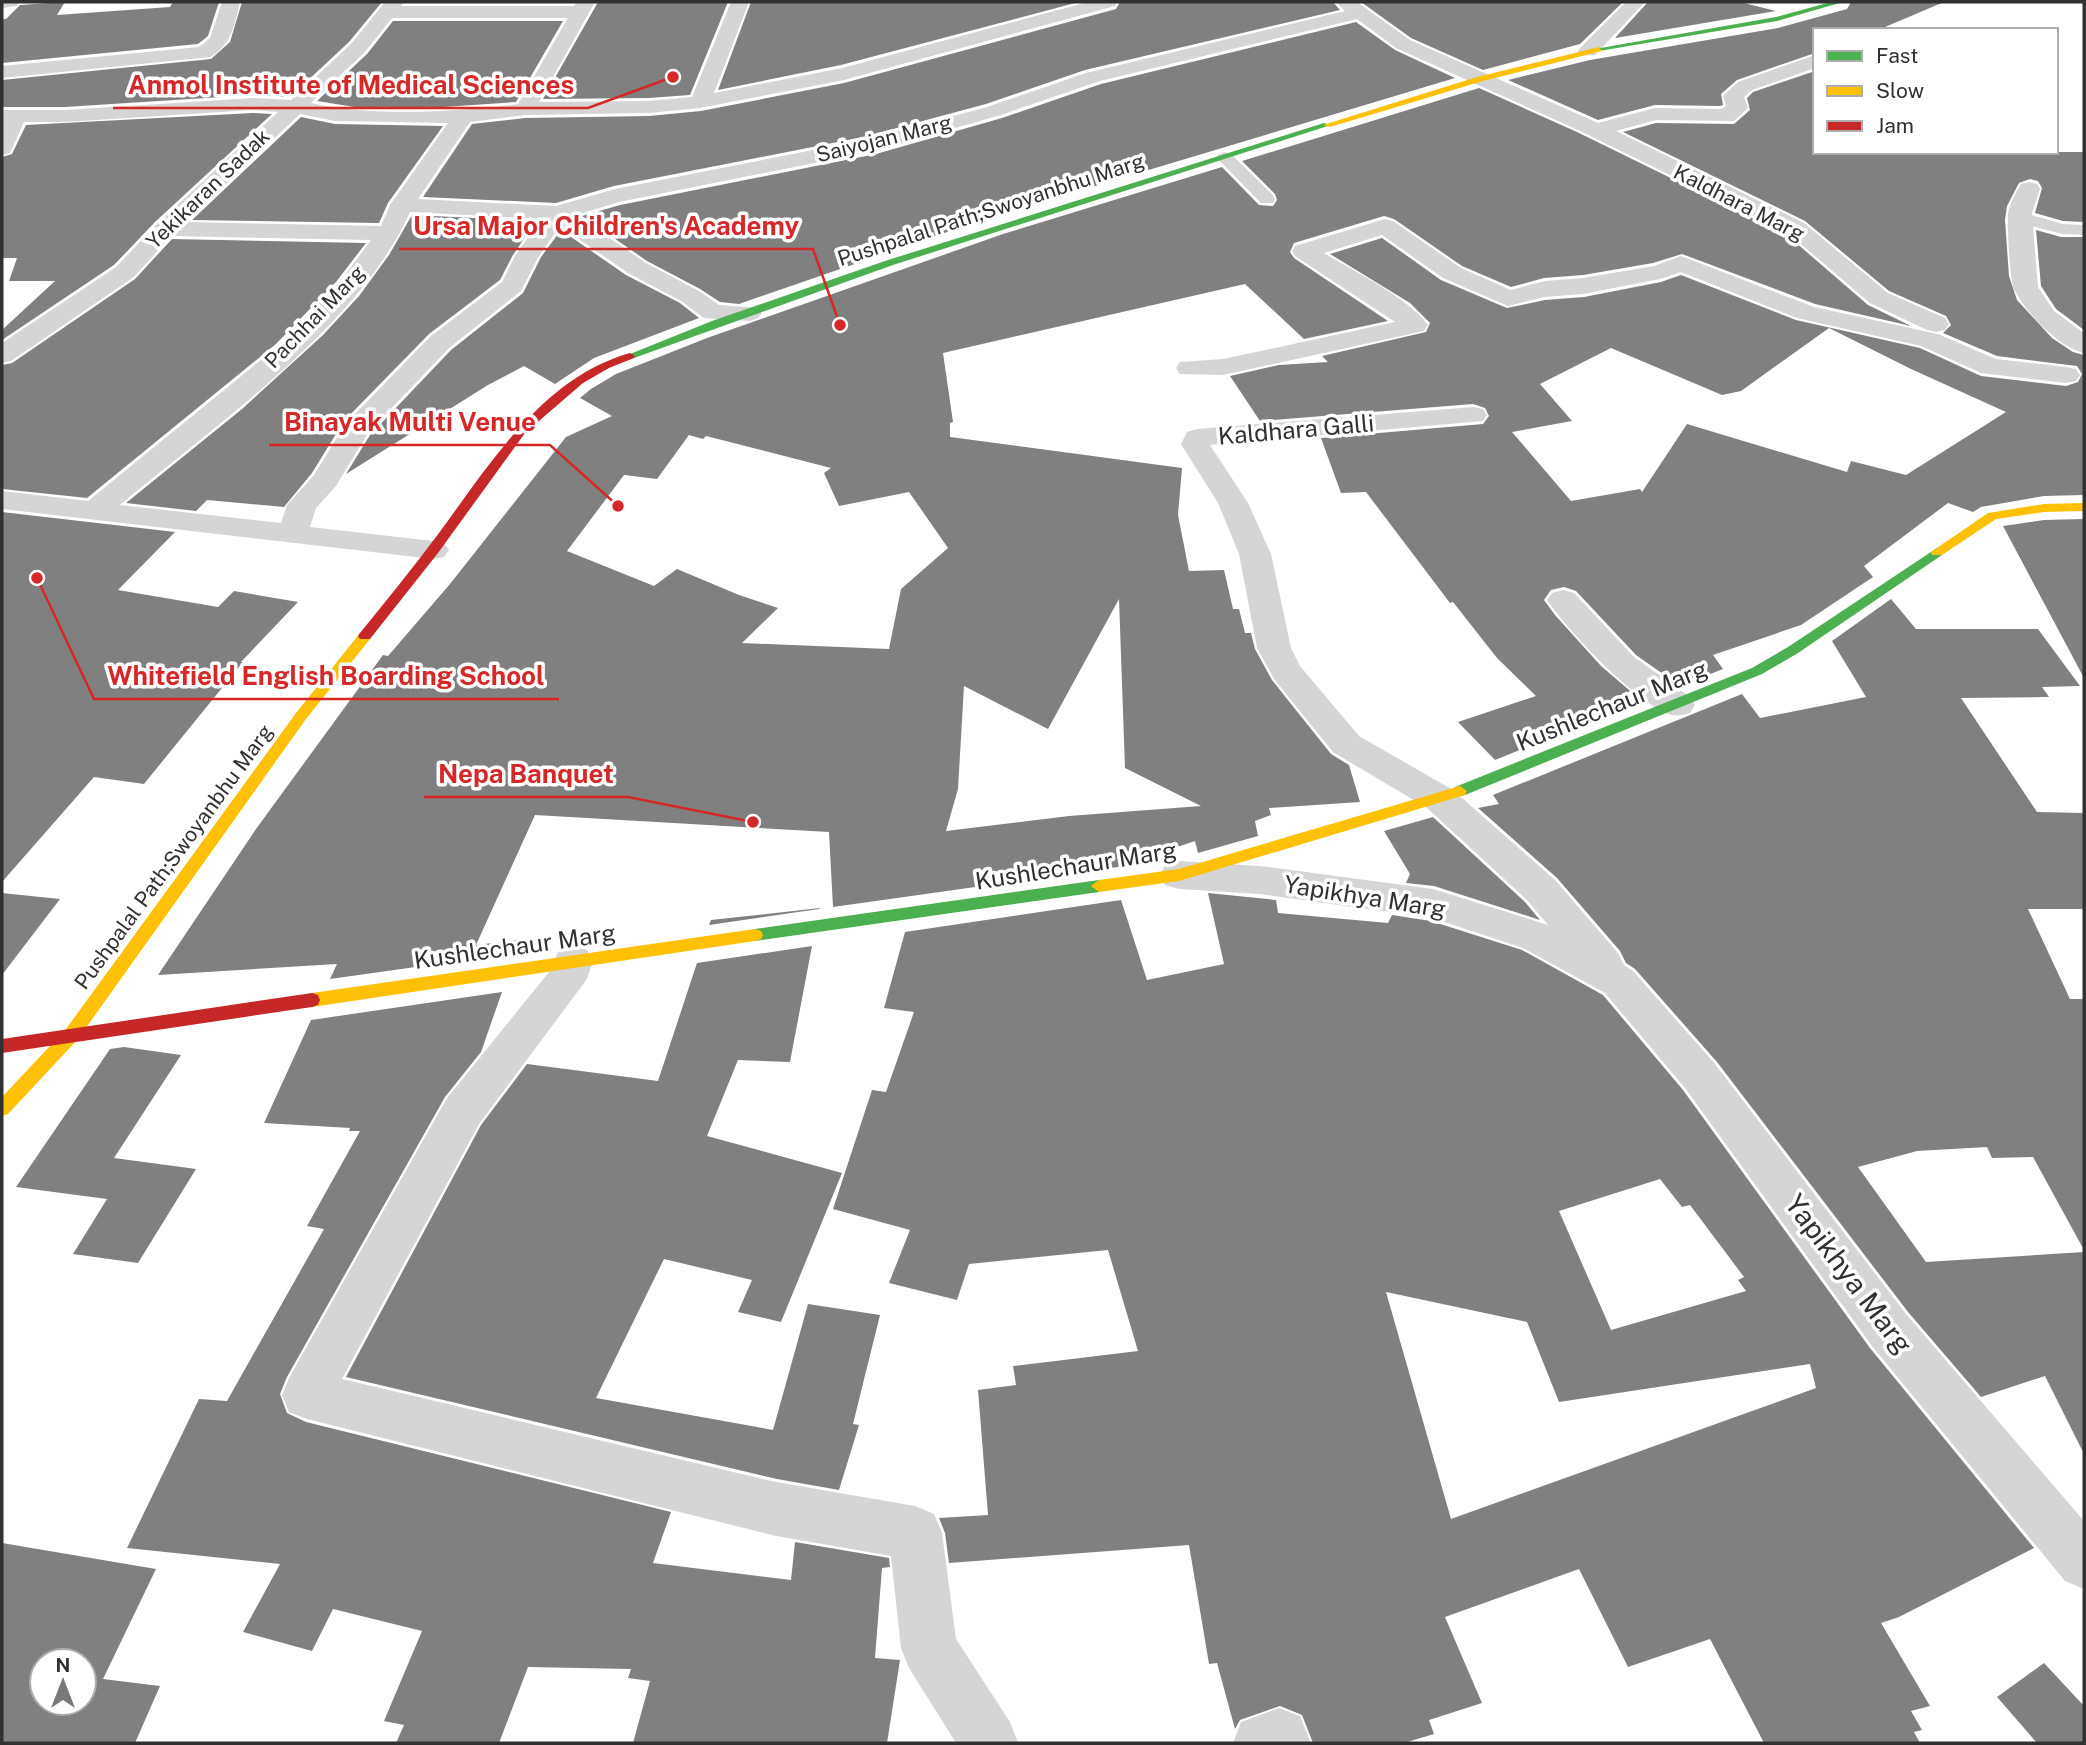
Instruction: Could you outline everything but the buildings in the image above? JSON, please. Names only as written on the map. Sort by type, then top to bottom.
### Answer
[{"type":"main road","name":"Pushpalal Path;Swoyanbhu Marg","points":[[2,1109],[72,1034],[300,716],[433,550],[521,431],[564,392],[605,366],[994,227],[1480,79],[1588,51],[1777,19],[1839,2]]},
{"type":"main road","name":"Kushlechaur Marg","points":[[2,1046],[572,961],[1179,875],[1440,799],[1678,705],[1757,671],[1793,650],[1866,598],[1992,516],[2044,508],[2084,507]]},
{"type":"street","points":[[2,2],[10,2]]},
{"type":"street","points":[[2,72],[202,53],[211,50],[219,42],[232,2]]},
{"type":"street","points":[[700,102],[740,2]]},
{"type":"street","points":[[2,148],[9,116],[65,116],[253,104],[294,106],[335,115],[463,117],[526,109],[649,107],[700,102],[844,75],[1108,2]]},
{"type":"street","points":[[1588,51],[1636,2]]},
{"type":"street","points":[[392,7],[583,7],[526,109]]},
{"type":"street","name":"Yekikaran Sadak","points":[[2,355],[125,271],[165,229],[358,48],[392,7]]},
{"type":"street","name":"Kaldhara Marg","points":[[1352,8],[1403,44],[1596,130],[1796,228],[1879,298],[2026,363],[2075,379]]},
{"type":"street","name":"Saiyojan Marg","points":[[402,205],[557,213],[615,196],[867,146],[994,111],[1093,77],[1352,8]]},
{"type":"street","points":[[1596,130],[1655,114],[1726,116],[1737,108],[1733,96],[1745,86],[1813,62]]},
{"type":"street","points":[[65,116],[86,66]]},
{"type":"street","name":"Pachhai Marg","points":[[95,510],[287,352],[347,289],[389,233],[402,205],[463,117]]},
{"type":"street","points":[[2029,189],[2021,217],[2025,287],[2046,316],[2084,345]]},
{"type":"street","points":[[292,533],[302,505],[326,480],[356,429],[440,342],[512,286],[527,256],[557,213],[637,268],[690,296],[713,313],[748,313]]},
{"type":"street","name":"Kaldhara Marg","points":[[1190,368],[1223,367],[1415,325],[1393,307],[1304,251],[1385,226],[1452,273],[1508,298],[1545,289],[1583,286],[1660,271],[1681,263],[1805,313],[1929,341],[1991,367],[2075,379]]},
{"type":"street","points":[[165,229],[389,233]]},
{"type":"street","name":"Kaldhara Galli","points":[[1440,799],[1346,744],[1286,671],[1274,648],[1255,554],[1233,503],[1195,443],[1197,438],[1473,415]]},
{"type":"street","points":[[2,500],[433,550]]},
{"type":"street","points":[[1563,600],[1622,665],[1678,705]]},
{"type":"street","name":"Yapikhya Marg","points":[[1440,799],[1541,890],[1700,1076],[1889,1330],[2084,1562]]},
{"type":"street","name":"Yapikhya Marg","points":[[1179,875],[1260,880],[1433,904],[1537,937],[1619,982]]},
{"type":"street","points":[[572,961],[567,979],[463,1111],[307,1395],[776,1509],[915,1533],[929,1648],[989,1743]]},
{"type":"street","points":[[1262,1743],[1279,1737],[1282,1743]]},
{"type":"lane","points":[[1225,157],[1266,199]]},
{"type":"lane","points":[[2021,217],[2062,229],[2084,230]]},
{"type":"traffic: fast","points":[[1599,49],[1777,19],[1839,2]]},
{"type":"traffic: fast","points":[[630,356],[802,292],[889,263],[1327,125]]},
{"type":"traffic: fast","points":[[1460,791],[1757,671],[1793,650],[1937,552]]},
{"type":"traffic: fast","points":[[755,935],[1099,886]]},
{"type":"traffic: slow","points":[[1327,125],[1480,79],[1599,49]]},
{"type":"traffic: slow","points":[[1937,552],[1992,516],[2044,508],[2084,507]]},
{"type":"traffic: slow","points":[[2,1109],[72,1034],[301,716],[365,636]]},
{"type":"traffic: slow","points":[[1099,886],[1179,875],[1460,791]]},
{"type":"traffic: slow","points":[[312,1000],[755,935]]},
{"type":"traffic: jam","points":[[365,636],[521,431],[579,381],[630,356]]},
{"type":"traffic: jam","points":[[2,1046],[312,1000]]},
{"type":"place","name":"Anmol Institute of Medical Sciences","points":[[673,77]]},
{"type":"place","name":"Ursa Major Children's Academy","points":[[840,325]]},
{"type":"place","name":"Binayak Multi Venue","points":[[618,506]]},
{"type":"place","name":"Whitefield English Boarding School","points":[[37,578]]},
{"type":"place","name":"Nepa Banquet","points":[[753,822]]}]
